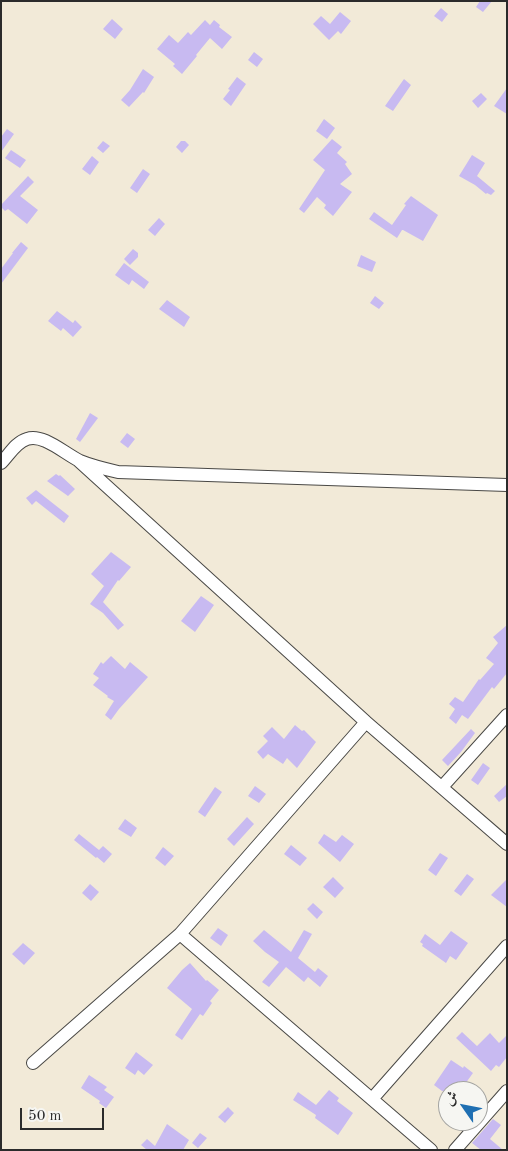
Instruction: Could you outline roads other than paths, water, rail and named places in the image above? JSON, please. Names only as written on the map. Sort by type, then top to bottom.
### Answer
[{"type":"street","points":[[1,463],[21,442],[32,438],[43,439],[79,461],[98,468],[118,472],[507,485]]},
{"type":"street","points":[[79,461],[366,722],[507,844]]},
{"type":"street","points":[[442,788],[505,721]]},
{"type":"street","points":[[33,1063],[180,934],[366,722]]},
{"type":"street","points":[[180,934],[431,1150]]},
{"type":"street","points":[[372,1099],[507,946]]},
{"type":"street","points":[[455,1150],[507,1091]]}]
